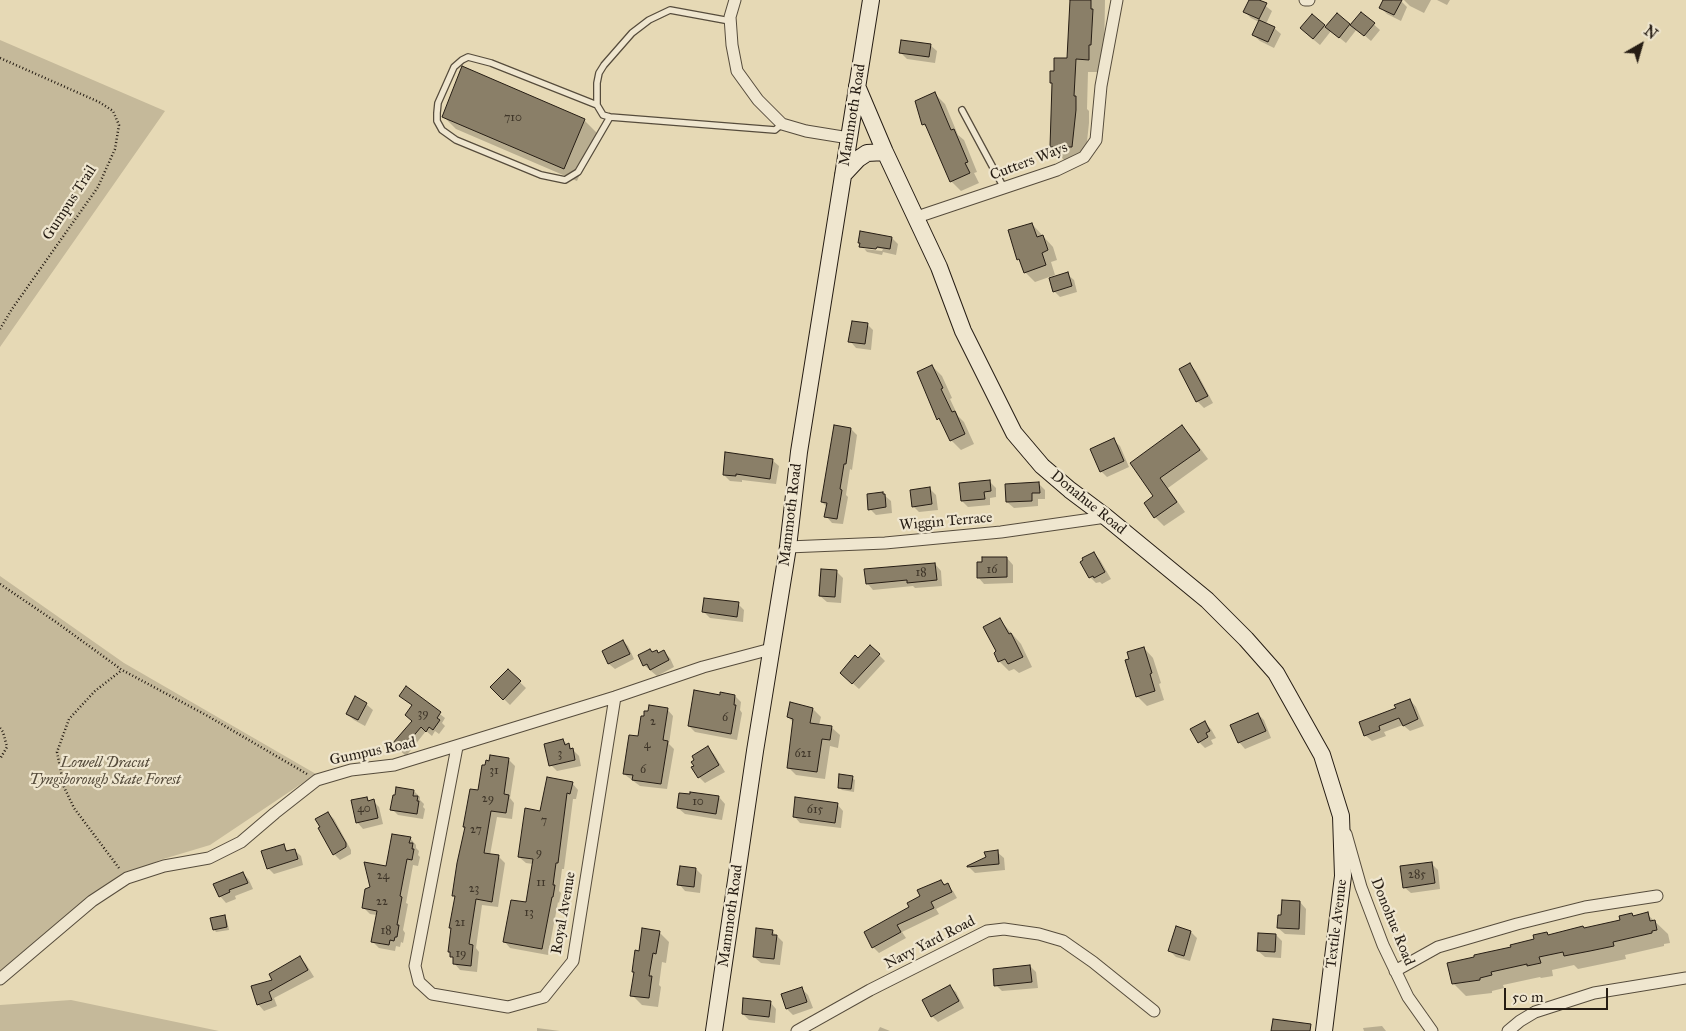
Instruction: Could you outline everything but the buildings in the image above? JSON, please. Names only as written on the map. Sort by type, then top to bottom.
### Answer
[{"type":"main road","name":"Mammoth Road","points":[[714,1031],[788,547],[799,452],[871,0]]},
{"type":"main road","name":"Donahue Road","points":[[857,86],[885,152],[939,267],[963,331],[1014,432],[1042,466],[1207,600],[1246,639],[1276,673],[1322,755],[1341,816]]},
{"type":"main road","points":[[843,175],[858,159],[867,153],[885,152]]},
{"type":"main road","name":"Textile Avenue","points":[[1324,1031],[1343,876],[1341,816]]},
{"type":"street","points":[[734,0],[730,21],[737,71],[758,100],[782,124],[806,131],[849,138]]},
{"type":"street","name":"Cutters Ways","points":[[917,217],[1057,170],[1084,156],[1096,140],[1101,86],[1117,0]]},
{"type":"street","name":"Wiggin Terrace","points":[[788,547],[904,541],[1002,532],[1106,518]]},
{"type":"street","name":"Gumpus Road","points":[[0,980],[92,901],[127,878],[164,866],[209,858],[241,842],[317,780],[351,770],[394,765],[457,747],[703,667],[772,649]]},
{"type":"street","name":"Royal Avenue","points":[[457,747],[416,966],[419,982],[432,994],[508,1007],[544,997],[573,961],[615,697]]},
{"type":"street","name":"Donohue Road","points":[[1341,816],[1361,887],[1394,971],[1408,997],[1432,1031]]},
{"type":"street","points":[[1394,971],[1438,947],[1517,924],[1585,907],[1656,896]]},
{"type":"street","name":"Navy Yard Road","points":[[797,1031],[870,990],[987,931],[1004,929],[1039,934],[1062,941],[1093,962],[1154,1012]]},
{"type":"street","points":[[1508,1031],[1535,1012],[1594,993],[1686,978]]},
{"type":"lane","points":[[730,21],[670,10],[649,20],[632,32],[599,72],[597,105],[603,115],[610,117],[774,130],[782,124]]},
{"type":"lane","points":[[597,105],[491,63],[468,57],[454,67],[446,83],[438,103],[437,122],[442,130],[456,140],[541,175],[565,180],[578,172],[610,117]]},
{"type":"lane","points":[[962,110],[1004,188]]},
{"type":"path","name":"Gumpus Trail","points":[[0,58],[99,102],[113,111],[119,126],[115,150],[98,187],[12,309],[0,330]]},
{"type":"path","points":[[0,584],[122,670],[206,715],[312,777]]},
{"type":"path","points":[[122,670],[96,691],[69,718],[57,752],[64,786],[74,808],[127,878]]},
{"type":"path","points":[[0,728],[3,732],[6,747],[0,759]]},
{"type":"green space","points":[[0,40],[165,111],[0,347]]},
{"type":"green space","name":"Lowell Dracut Tyngsborough State Forest","points":[[0,576],[124,663],[316,774],[210,845],[160,860],[127,875],[89,897],[0,971]]},
{"type":"green space","points":[[71,1000],[219,1031],[0,1031],[0,1005]]}]
